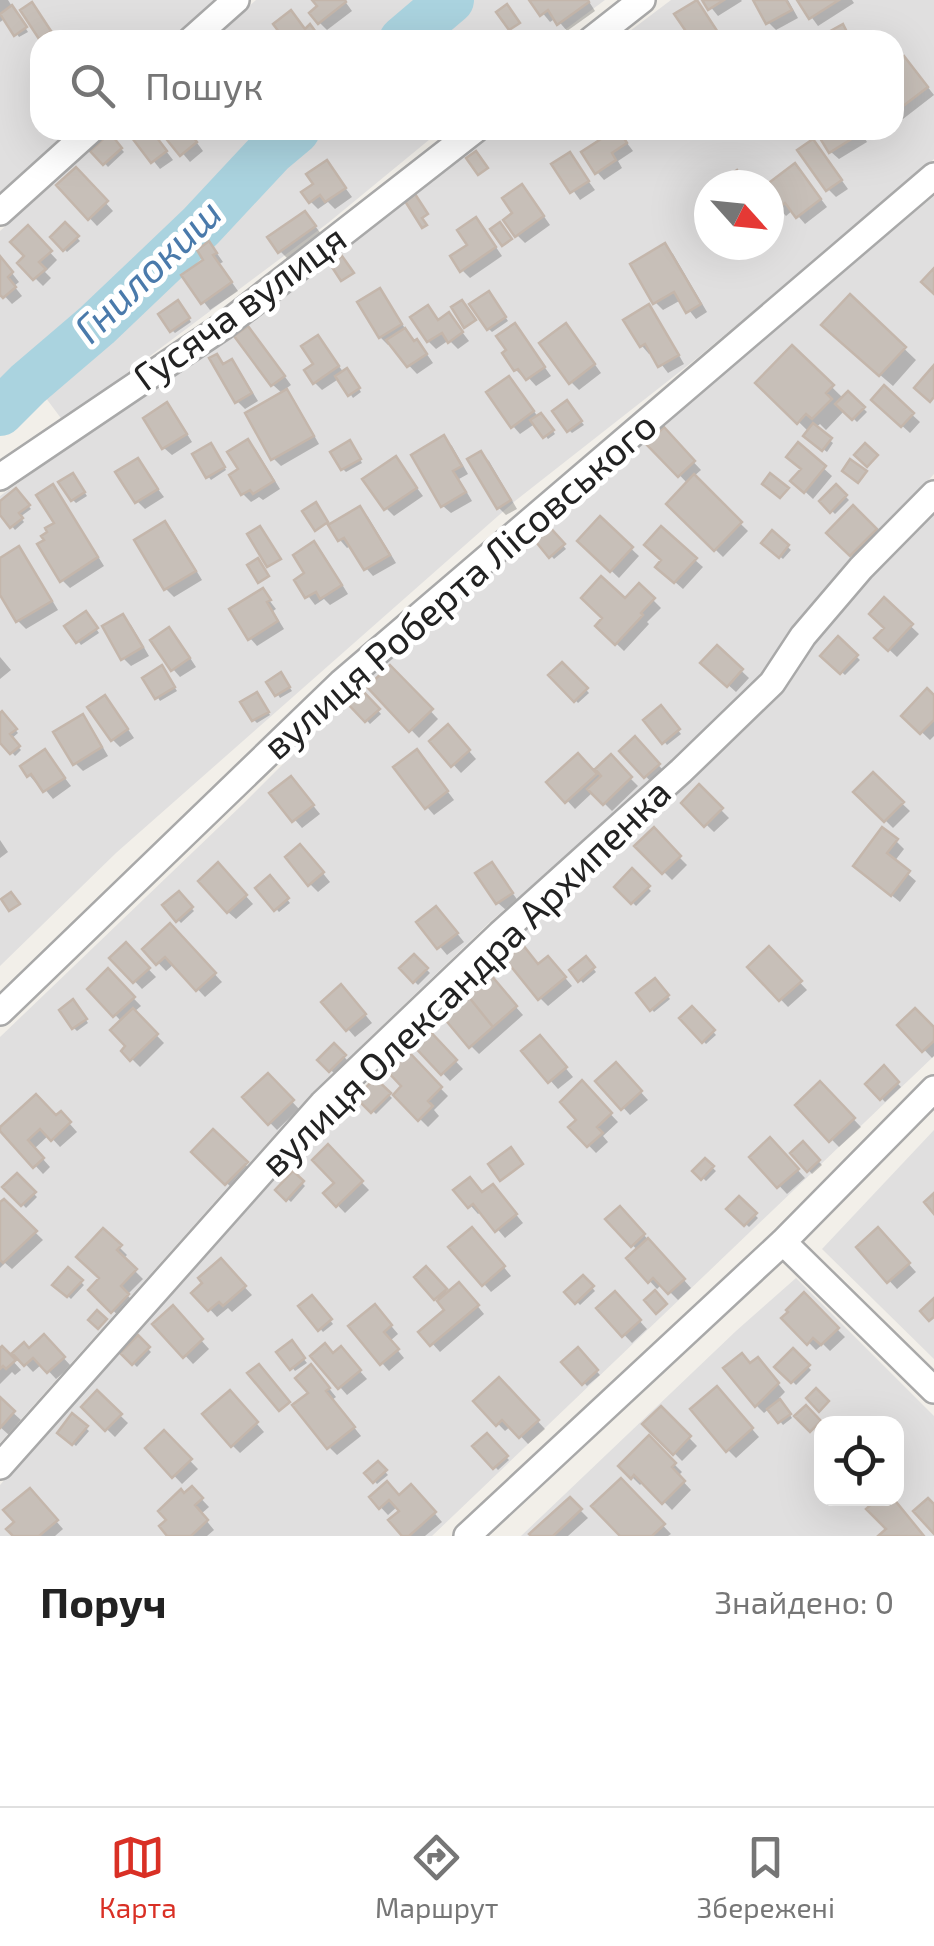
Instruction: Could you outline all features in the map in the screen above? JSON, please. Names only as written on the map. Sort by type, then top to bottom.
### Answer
[{"type":"street","points":[[202,30],[236,0]]},
{"type":"street","points":[[603,30],[642,0]]},
{"type":"street","points":[[0,212],[80,140]]},
{"type":"street","name":"Гусяча вулиця","points":[[0,477],[225,324],[462,140]]},
{"type":"street","name":"вулиця Роберта Лісовського","points":[[0,1012],[341,683],[934,176]]},
{"type":"street","name":"вулиця Олександра Архипенка","points":[[0,1466],[323,1103],[772,682],[802,636],[861,568],[934,494]]},
{"type":"street","points":[[467,1536],[783,1242],[934,1089]]},
{"type":"street","points":[[783,1242],[934,1390]]},
{"type":"shaded area","points":[[0,0],[215,0],[182,30],[30,30],[30,140],[59,140],[0,192]]},
{"type":"shaded area","points":[[256,0],[436,0],[399,30],[222,30]]},
{"type":"shaded area","points":[[470,0],[605,0],[564,30],[438,30]]},
{"type":"shaded area","points":[[671,0],[934,0],[934,159],[696,359],[515,501],[116,853],[0,966],[0,496],[250,319],[484,140],[904,140],[904,30],[631,30]]},
{"type":"shaded area","points":[[101,140],[269,140],[173,223],[0,385],[0,231]]},
{"type":"shaded area","points":[[314,140],[429,140],[328,223],[63,421],[37,386]]},
{"type":"shaded area","points":[[934,196],[934,474],[766,677],[490,922],[310,1095],[0,1443],[0,1037],[392,655]]},
{"type":"shaded area","points":[[934,510],[934,1056],[432,1536],[0,1536],[0,1485],[159,1304],[334,1116],[506,947],[790,683],[813,640]]},
{"type":"shaded area","points":[[934,1130],[934,1359],[822,1249]]},
{"type":"shaded area","points":[[796,1278],[934,1416],[934,1536],[521,1536]]},
{"type":"building","points":[[312,0],[346,2],[318,24],[309,13],[317,6]]},
{"type":"building","points":[[529,0],[589,2],[557,25],[548,10],[540,16]]},
{"type":"building","points":[[697,0],[716,30],[685,30],[674,14]]},
{"type":"building","points":[[702,0],[724,0],[708,10]]},
{"type":"building","points":[[753,0],[786,0],[792,10],[766,24]]},
{"type":"building","points":[[797,0],[839,0],[809,19]]},
{"type":"building","points":[[32,2],[50,30],[33,30],[20,10]]},
{"type":"building","points":[[507,4],[520,23],[509,30],[496,12]]},
{"type":"building","points":[[12,5],[27,27],[14,36],[0,14]]},
{"type":"building","points":[[291,10],[305,29],[310,24],[314,30],[278,30],[273,24]]},
{"type":"building","points":[[904,56],[928,87],[904,105]]},
{"type":"building","points":[[102,140],[116,140],[122,148],[103,165],[90,151]]},
{"type":"building","points":[[134,140],[159,140],[167,151],[151,163]]},
{"type":"building","points":[[167,140],[196,140],[197,142],[180,156]]},
{"type":"building","points":[[600,140],[627,143],[612,153],[616,160],[595,174],[581,152]]},
{"type":"building","points":[[814,140],[842,180],[826,191],[797,150]]},
{"type":"building","points":[[821,140],[850,140],[829,153]]},
{"type":"building","points":[[476,151],[488,168],[478,175],[466,158]]},
{"type":"building","points":[[570,152],[589,181],[570,193],[551,164]]},
{"type":"building","points":[[327,160],[346,188],[325,202],[320,195],[309,203],[301,192],[313,184],[306,174]]},
{"type":"building","points":[[795,163],[821,199],[796,218],[784,204],[784,171]]},
{"type":"building","points":[[76,167],[108,201],[88,220],[56,185]]},
{"type":"building","points":[[522,184],[544,216],[515,237],[503,220],[512,213],[502,198]]},
{"type":"building","points":[[415,194],[428,214],[422,218],[427,225],[422,228],[405,201]]},
{"type":"building","points":[[305,211],[316,226],[278,253],[267,237]]},
{"type":"building","points":[[476,217],[496,247],[460,272],[450,256],[467,245],[457,230]]},
{"type":"building","points":[[65,222],[79,236],[63,251],[50,237]]},
{"type":"building","points":[[500,222],[512,239],[502,246],[490,229]]},
{"type":"building","points":[[28,225],[52,251],[39,262],[46,269],[33,280],[17,263],[24,256],[10,242]]},
{"type":"building","points":[[209,241],[217,253],[213,255],[232,282],[201,304],[181,275],[203,260],[197,250]]},
{"type":"building","points":[[665,243],[701,304],[686,313],[674,292],[653,304],[630,264]]},
{"type":"building","points":[[0,256],[13,272],[8,277],[16,287],[3,298],[0,295]]},
{"type":"building","points":[[342,256],[354,273],[341,281],[330,264]]},
{"type":"building","points":[[934,268],[934,294],[921,282]]},
{"type":"building","points":[[380,288],[402,324],[379,338],[357,302]]},
{"type":"building","points":[[489,291],[506,317],[487,330],[469,304]]},
{"type":"building","points":[[850,294],[906,347],[879,376],[821,325]]},
{"type":"building","points":[[178,300],[190,318],[170,332],[158,314]]},
{"type":"building","points":[[462,300],[476,320],[464,328],[451,307]]},
{"type":"building","points":[[649,304],[679,355],[658,367],[645,344],[640,347],[623,320]]},
{"type":"building","points":[[428,305],[438,320],[449,312],[463,332],[448,343],[442,333],[427,342],[410,317]]},
{"type":"building","points":[[515,323],[545,367],[526,380],[518,369],[514,371],[496,336]]},
{"type":"building","points":[[566,323],[595,364],[569,384],[539,343]]},
{"type":"building","points":[[248,326],[285,376],[271,386],[234,336]]},
{"type":"building","points":[[405,328],[427,354],[407,367],[386,340]]},
{"type":"building","points":[[318,335],[339,366],[313,384],[304,370],[313,364],[301,346]]},
{"type":"building","points":[[792,345],[834,385],[826,393],[832,399],[812,419],[806,414],[797,424],[755,383]]},
{"type":"building","points":[[217,354],[223,364],[232,359],[252,393],[235,403],[209,358]]},
{"type":"building","points":[[934,365],[934,397],[930,402],[914,388]]},
{"type":"building","points":[[347,368],[360,388],[348,396],[335,376]]},
{"type":"building","points":[[509,376],[534,411],[511,428],[486,392]]},
{"type":"building","points":[[884,385],[914,413],[901,427],[871,400]]},
{"type":"building","points":[[287,389],[314,436],[271,460],[245,413]]},
{"type":"building","points":[[848,391],[865,407],[852,420],[835,404]]},
{"type":"building","points":[[567,400],[582,421],[567,432],[552,411]]},
{"type":"building","points":[[167,402],[187,434],[162,449],[143,418]]},
{"type":"building","points":[[541,413],[554,430],[543,438],[530,420]]},
{"type":"building","points":[[813,423],[832,438],[822,451],[803,436]]},
{"type":"building","points":[[664,427],[695,461],[678,477],[646,444]]},
{"type":"building","points":[[444,435],[462,466],[453,471],[466,492],[441,507],[411,455]]},
{"type":"building","points":[[248,439],[274,481],[253,494],[250,490],[241,495],[229,475],[238,469],[227,452]]},
{"type":"building","points":[[350,440],[361,459],[341,470],[330,452]]},
{"type":"building","points":[[798,442],[826,466],[804,493],[790,481],[801,469],[786,457]]},
{"type":"building","points":[[211,443],[225,467],[206,478],[192,454]]},
{"type":"building","points":[[865,443],[878,455],[867,467],[854,455]]},
{"type":"building","points":[[481,451],[511,500],[497,509],[467,459]]},
{"type":"building","points":[[396,456],[417,488],[384,510],[362,479]]},
{"type":"building","points":[[138,458],[158,489],[135,503],[115,472]]},
{"type":"building","points":[[850,459],[867,471],[858,483],[842,471]]},
{"type":"building","points":[[73,473],[85,492],[71,501],[58,482]]},
{"type":"building","points":[[770,473],[789,488],[780,498],[762,484]]},
{"type":"building","points":[[694,474],[742,522],[714,551],[666,504]]},
{"type":"building","points":[[53,484],[98,557],[60,582],[37,544],[44,540],[41,536],[47,532],[45,528],[54,523],[36,495]]},
{"type":"building","points":[[836,484],[847,495],[830,513],[819,501]]},
{"type":"building","points":[[16,488],[30,505],[19,513],[23,518],[10,528],[0,515],[0,501]]},
{"type":"building","points":[[316,502],[328,522],[315,531],[302,511]]},
{"type":"building","points":[[853,505],[877,529],[850,556],[826,533]]},
{"type":"building","points":[[360,506],[390,555],[364,570],[344,538],[338,541],[328,525]]},
{"type":"building","points":[[600,516],[633,547],[610,572],[577,541]]},
{"type":"building","points":[[165,521],[196,571],[164,590],[134,540]]},
{"type":"building","points":[[547,524],[565,544],[549,558],[532,537]]},
{"type":"building","points":[[260,526],[281,559],[267,567],[247,534]]},
{"type":"building","points":[[661,526],[697,558],[674,583],[655,567],[661,560],[644,545]]},
{"type":"building","points":[[772,530],[789,545],[779,558],[761,543]]},
{"type":"building","points":[[314,541],[342,585],[320,599],[316,592],[305,598],[294,580],[304,573],[293,555]]},
{"type":"building","points":[[19,546],[52,601],[16,622],[0,595],[0,558]]},
{"type":"building","points":[[258,558],[269,576],[258,583],[247,565]]},
{"type":"building","points":[[601,576],[625,598],[639,583],[655,598],[615,645],[595,626],[602,618],[581,598]]},
{"type":"building","points":[[263,588],[278,621],[248,640],[229,609]]},
{"type":"building","points":[[884,597],[913,624],[888,651],[874,638],[884,628],[869,614]]},
{"type":"building","points":[[86,611],[98,628],[76,643],[64,626]]},
{"type":"building","points":[[123,614],[143,647],[121,660],[102,626]]},
{"type":"building","points":[[169,627],[190,658],[171,671],[150,640]]},
{"type":"building","points":[[838,636],[858,655],[840,674],[820,656]]},
{"type":"building","points":[[717,645],[743,669],[727,687],[700,663]]},
{"type":"building","points":[[562,662],[588,688],[574,702],[548,675]]},
{"type":"building","points":[[162,665],[175,687],[155,699],[142,678]]},
{"type":"building","points":[[390,665],[433,709],[409,732],[367,687]]},
{"type":"building","points":[[281,672],[290,687],[275,696],[266,682]]},
{"type":"building","points":[[927,688],[934,695],[934,720],[920,734],[901,716]]},
{"type":"building","points":[[362,690],[380,709],[365,722],[347,703]]},
{"type":"building","points":[[257,692],[269,712],[252,721],[240,702]]},
{"type":"building","points":[[105,695],[128,729],[111,741],[87,707]]},
{"type":"building","points":[[661,705],[680,729],[662,744],[643,720]]},
{"type":"building","points":[[2,711],[17,729],[10,734],[20,746],[10,754],[0,743]]},
{"type":"building","points":[[83,714],[102,747],[73,765],[53,732]]},
{"type":"building","points":[[448,724],[470,750],[451,767],[429,741]]},
{"type":"building","points":[[635,736],[660,764],[644,778],[619,751]]},
{"type":"building","points":[[45,749],[65,778],[43,792],[20,766]]},
{"type":"building","points":[[417,749],[448,791],[425,809],[393,767]]},
{"type":"building","points":[[578,753],[597,774],[565,803],[546,782]]},
{"type":"building","points":[[611,754],[632,777],[603,805],[587,789],[601,776],[595,769]]},
{"type":"building","points":[[873,772],[904,802],[884,822],[853,792]]},
{"type":"building","points":[[291,776],[314,805],[292,822],[269,793]]},
{"type":"building","points":[[699,784],[723,808],[704,827],[681,803]]},
{"type":"building","points":[[654,827],[681,856],[662,874],[634,846]]},
{"type":"building","points":[[882,827],[898,839],[887,853],[910,871],[891,896],[853,866]]},
{"type":"building","points":[[300,844],[324,872],[308,886],[285,857]]},
{"type":"building","points":[[218,862],[247,895],[227,913],[198,881]]},
{"type":"building","points":[[492,862],[513,893],[496,904],[475,873]]},
{"type":"building","points":[[632,868],[650,886],[631,904],[614,887]]},
{"type":"building","points":[[270,875],[289,898],[274,911],[255,888]]},
{"type":"building","points":[[179,891],[193,907],[176,922],[162,905]]},
{"type":"building","points":[[11,892],[20,904],[9,911],[1,899]]},
{"type":"building","points":[[436,906],[458,933],[437,949],[416,922]]},
{"type":"building","points":[[170,923],[216,973],[196,991],[165,957],[156,965],[142,949]]},
{"type":"building","points":[[126,942],[150,968],[133,983],[109,958]]},
{"type":"building","points":[[523,945],[538,964],[548,956],[566,977],[538,1000],[505,959]]},
{"type":"building","points":[[769,946],[802,981],[779,1001],[747,967]]},
{"type":"building","points":[[414,954],[428,968],[413,983],[399,968]]},
{"type":"building","points":[[586,956],[595,967],[578,982],[569,970]]},
{"type":"building","points":[[108,968],[135,997],[113,1017],[87,989]]},
{"type":"building","points":[[491,975],[517,1006],[493,1027],[468,996]]},
{"type":"building","points":[[655,978],[669,995],[650,1011],[636,993]]},
{"type":"building","points":[[341,984],[366,1014],[346,1031],[321,1002]]},
{"type":"building","points":[[468,996],[493,1027],[469,1048],[443,1017]]},
{"type":"building","points":[[73,999],[87,1019],[72,1029],[59,1010]]},
{"type":"building","points":[[692,1006],[715,1030],[702,1043],[679,1018]]},
{"type":"building","points":[[133,1008],[158,1034],[130,1061],[121,1051],[125,1046],[110,1030]]},
{"type":"building","points":[[915,1008],[934,1027],[934,1041],[922,1052],[897,1025]]},
{"type":"building","points":[[427,1028],[457,1060],[441,1075],[411,1043]]},
{"type":"building","points":[[540,1035],[567,1067],[548,1083],[521,1051]]},
{"type":"building","points":[[334,1043],[346,1055],[329,1072],[317,1060]]},
{"type":"building","points":[[408,1051],[442,1087],[428,1101],[433,1106],[418,1121],[393,1095],[401,1086],[387,1071]]},
{"type":"building","points":[[616,1062],[642,1091],[621,1110],[595,1081]]},
{"type":"building","points":[[884,1065],[899,1082],[880,1100],[865,1084]]},
{"type":"building","points":[[268,1073],[294,1100],[268,1125],[242,1097]]},
{"type":"building","points":[[375,1078],[391,1093],[371,1113],[356,1098]]},
{"type":"building","points":[[582,1080],[612,1113],[597,1127],[603,1133],[587,1147],[568,1127],[576,1120],[560,1102]]},
{"type":"building","points":[[820,1081],[855,1118],[829,1142],[795,1105]]},
{"type":"building","points":[[36,1094],[56,1115],[61,1111],[71,1122],[51,1141],[40,1129],[28,1140],[44,1158],[33,1168],[0,1127]]},
{"type":"building","points":[[213,1129],[248,1162],[225,1185],[191,1152]]},
{"type":"building","points":[[770,1137],[799,1169],[777,1188],[749,1157]]},
{"type":"building","points":[[803,1141],[820,1160],[807,1172],[790,1153]]},
{"type":"building","points":[[328,1144],[363,1181],[336,1207],[323,1193],[334,1183],[312,1160]]},
{"type":"building","points":[[511,1147],[523,1164],[500,1181],[488,1164]]},
{"type":"building","points":[[705,1158],[714,1166],[701,1180],[692,1171]]},
{"type":"building","points":[[293,1171],[304,1181],[286,1201],[275,1190]]},
{"type":"building","points":[[17,1173],[36,1192],[21,1206],[2,1187]]},
{"type":"building","points":[[470,1177],[482,1192],[493,1184],[517,1214],[495,1232],[473,1204],[468,1208],[453,1190]]},
{"type":"building","points":[[934,1193],[934,1214],[924,1202]]},
{"type":"building","points":[[739,1196],[757,1213],[744,1226],[726,1209]]},
{"type":"building","points":[[4,1199],[37,1231],[3,1263],[0,1202]]},
{"type":"building","points":[[620,1206],[645,1234],[631,1247],[605,1219]]},
{"type":"building","points":[[472,1227],[505,1266],[482,1286],[448,1247]]},
{"type":"building","points":[[878,1227],[910,1263],[887,1283],[856,1247]]},
{"type":"building","points":[[103,1228],[122,1245],[117,1250],[137,1269],[121,1286],[129,1294],[111,1313],[88,1290],[99,1278],[76,1257]]},
{"type":"building","points":[[648,1238],[685,1279],[668,1294],[653,1278],[648,1283],[626,1258]]},
{"type":"building","points":[[221,1258],[246,1286],[223,1306],[219,1302],[208,1311],[191,1293],[202,1283],[198,1278]]},
{"type":"building","points":[[426,1266],[447,1289],[434,1300],[414,1277]]},
{"type":"building","points":[[68,1267],[83,1280],[67,1297],[52,1285]]},
{"type":"building","points":[[583,1275],[594,1286],[575,1304],[564,1292]]},
{"type":"building","points":[[459,1282],[479,1305],[430,1346],[418,1332],[444,1310],[437,1301]]},
{"type":"building","points":[[655,1290],[667,1304],[656,1314],[644,1300]]},
{"type":"building","points":[[615,1291],[641,1320],[622,1337],[596,1308]]},
{"type":"building","points":[[804,1292],[839,1328],[821,1345],[813,1338],[807,1345],[781,1318]]},
{"type":"building","points":[[312,1295],[332,1319],[318,1331],[298,1306]]},
{"type":"building","points":[[934,1298],[934,1317],[929,1321],[920,1311]]},
{"type":"building","points":[[375,1304],[392,1325],[384,1332],[399,1349],[380,1365],[348,1326]]},
{"type":"building","points":[[173,1305],[203,1339],[183,1358],[152,1324]]},
{"type":"building","points":[[97,1310],[107,1319],[98,1329],[88,1320]]},
{"type":"building","points":[[44,1334],[65,1357],[47,1373],[33,1358],[24,1366],[12,1353],[24,1342],[29,1348]]},
{"type":"building","points":[[138,1335],[150,1347],[132,1365],[120,1353]]},
{"type":"building","points":[[292,1340],[305,1358],[290,1370],[276,1352]]},
{"type":"building","points":[[325,1343],[333,1353],[341,1346],[361,1370],[338,1389],[310,1356]]},
{"type":"building","points":[[2,1346],[16,1360],[6,1369],[0,1369]]},
{"type":"building","points":[[578,1347],[598,1370],[582,1385],[561,1362]]},
{"type":"building","points":[[793,1348],[810,1365],[791,1383],[774,1367]]},
{"type":"building","points":[[742,1353],[750,1363],[758,1357],[779,1383],[755,1407],[723,1368]]},
{"type":"building","points":[[259,1364],[290,1402],[279,1411],[247,1373]]},
{"type":"building","points":[[311,1364],[330,1388],[326,1391],[355,1427],[327,1449],[292,1405],[308,1393],[295,1378]]},
{"type":"building","points":[[499,1377],[539,1420],[519,1438],[502,1420],[496,1426],[473,1401]]},
{"type":"building","points":[[717,1386],[753,1428],[726,1452],[690,1409]]},
{"type":"building","points":[[816,1388],[829,1401],[819,1412],[806,1398]]},
{"type":"building","points":[[97,1390],[122,1414],[105,1431],[81,1407]]},
{"type":"building","points":[[230,1390],[258,1422],[231,1447],[202,1414]]},
{"type":"building","points":[[0,1397],[15,1411],[0,1428]]},
{"type":"building","points":[[780,1399],[791,1414],[778,1423],[767,1409]]},
{"type":"building","points":[[806,1405],[816,1416],[814,1428],[810,1432],[794,1416]]},
{"type":"building","points":[[661,1406],[691,1436],[673,1455],[642,1424]]},
{"type":"building","points":[[72,1413],[88,1426],[72,1445],[57,1433]]},
{"type":"building","points":[[164,1430],[192,1459],[172,1478],[145,1448]]},
{"type":"building","points":[[487,1433],[508,1456],[493,1469],[472,1446]]},
{"type":"building","points":[[649,1435],[676,1463],[672,1467],[685,1481],[662,1504],[634,1475],[631,1479],[618,1466]]},
{"type":"building","points":[[378,1461],[387,1470],[373,1483],[364,1473]]},
{"type":"building","points":[[621,1478],[665,1524],[652,1536],[620,1536],[591,1506]]},
{"type":"building","points":[[387,1481],[399,1495],[411,1484],[436,1512],[409,1536],[402,1536],[388,1520],[399,1511],[389,1500],[379,1509],[369,1497]]},
{"type":"building","points":[[192,1486],[203,1498],[195,1505],[208,1520],[191,1536],[167,1536],[159,1526],[166,1520],[158,1511],[181,1489],[184,1493]]},
{"type":"building","points":[[30,1488],[58,1520],[39,1536],[13,1536],[6,1529],[14,1522],[3,1510]]},
{"type":"building","points":[[570,1497],[582,1509],[553,1536],[529,1534]]},
{"type":"building","points":[[928,1498],[934,1504],[934,1534],[913,1511]]},
{"type":"building","points":[[900,1506],[924,1536],[878,1536],[886,1529],[866,1509]]},
{"type":"waterway","name":"Гнилокиш","points":[[415,30],[450,0]]},
{"type":"waterway","name":"Гнилокиш","points":[[0,412],[201,226],[284,140]]}]
